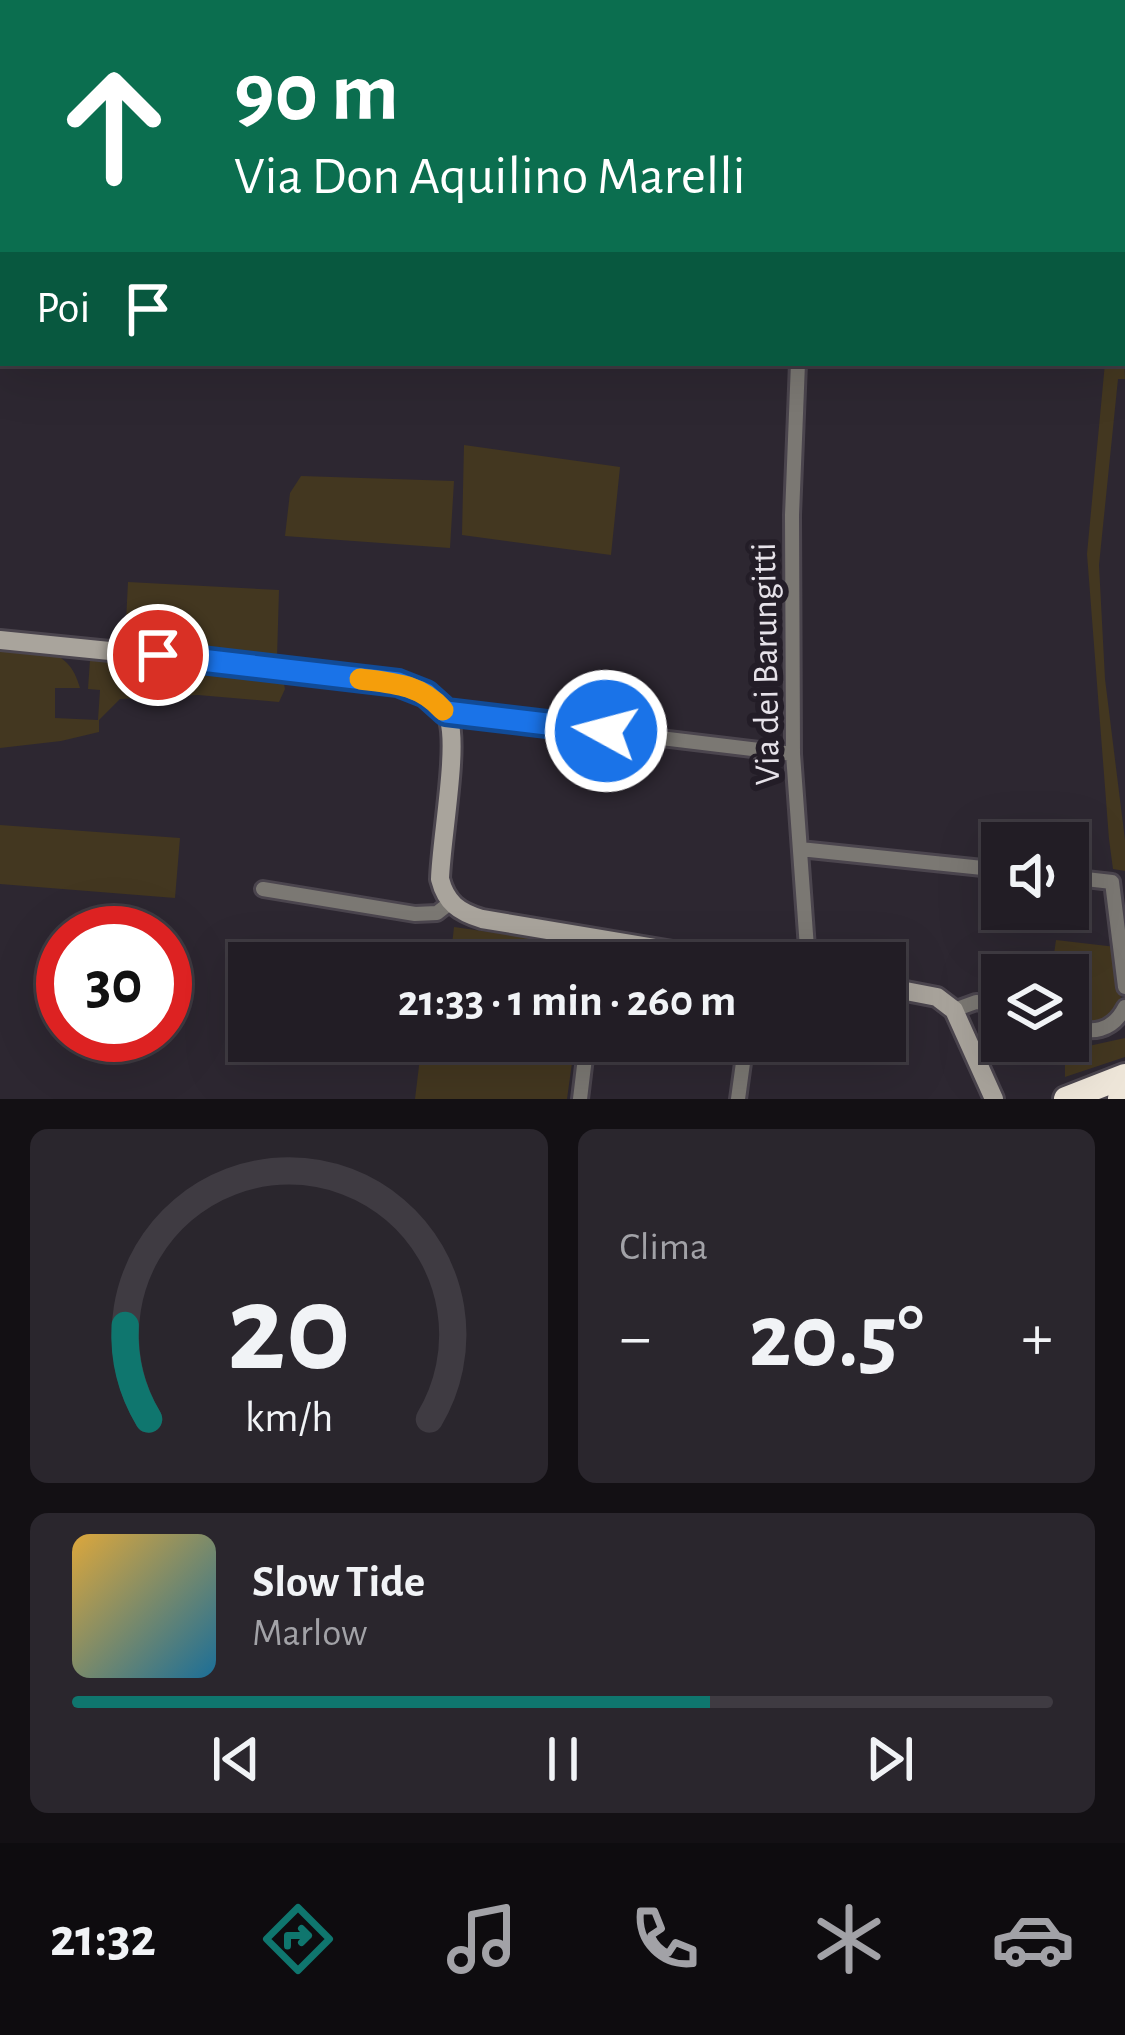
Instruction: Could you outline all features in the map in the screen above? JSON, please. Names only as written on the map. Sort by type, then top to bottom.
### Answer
[{"type":"highway","points":[[1066,1099],[1125,1076]]},
{"type":"street","name":"Via dei Barungitti","points":[[798,366],[792,514],[793,754],[803,942]]},
{"type":"street","points":[[0,640],[398,683],[426,694],[446,712],[793,754]]},
{"type":"street","points":[[446,712],[451,748],[440,879],[451,902],[482,919],[621,942]]},
{"type":"street","points":[[800,849],[981,868]]},
{"type":"street","points":[[1118,879],[1125,987]]},
{"type":"street","points":[[263,890],[415,914],[437,913],[451,902]]},
{"type":"street","points":[[598,938],[598,942]]},
{"type":"street","points":[[906,991],[937,997],[954,1010],[994,1099]]},
{"type":"street","points":[[954,1010],[981,1003]]},
{"type":"street","points":[[1089,1029],[1096,1031],[1119,1018],[1125,1007]]},
{"type":"street","points":[[580,1099],[584,1062]]},
{"type":"street","points":[[738,1099],[743,1062]]},
{"type":"shaded area","points":[[1105,366],[1125,366],[1125,379],[1118,379],[1099,565],[1105,679],[1125,871],[1113,869],[1109,839],[1087,554]]},
{"type":"shaded area","points":[[464,445],[620,467],[611,555],[462,535]]},
{"type":"shaded area","points":[[301,476],[454,481],[450,548],[285,536],[290,493]]},
{"type":"shaded area","points":[[128,582],[279,590],[277,658],[256,652],[125,642]]},
{"type":"shaded area","points":[[0,645],[50,653],[68,664],[80,688],[55,688],[55,718],[98,720],[100,690],[88,689],[90,660],[107,654],[283,679],[285,689],[279,702],[198,695],[120,699],[99,720],[99,732],[0,748]]},
{"type":"shaded area","points":[[0,825],[180,838],[175,898],[0,884]]},
{"type":"shaded area","points":[[454,927],[559,942],[452,942]]},
{"type":"shaded area","points":[[1056,940],[1116,947],[1121,998],[1109,1017],[1089,1023],[1089,954],[1054,954]]},
{"type":"shaded area","points":[[1125,1038],[1125,1057],[1065,1077],[1065,1062],[1089,1062],[1089,1046]]},
{"type":"shaded area","points":[[419,1062],[572,1062],[567,1099],[415,1099]]},
{"type":"slow traffic","points":[[360,679],[409,686],[443,710]]},
{"type":"route","points":[[158,655],[398,683],[426,694],[446,712],[606,731]]}]
